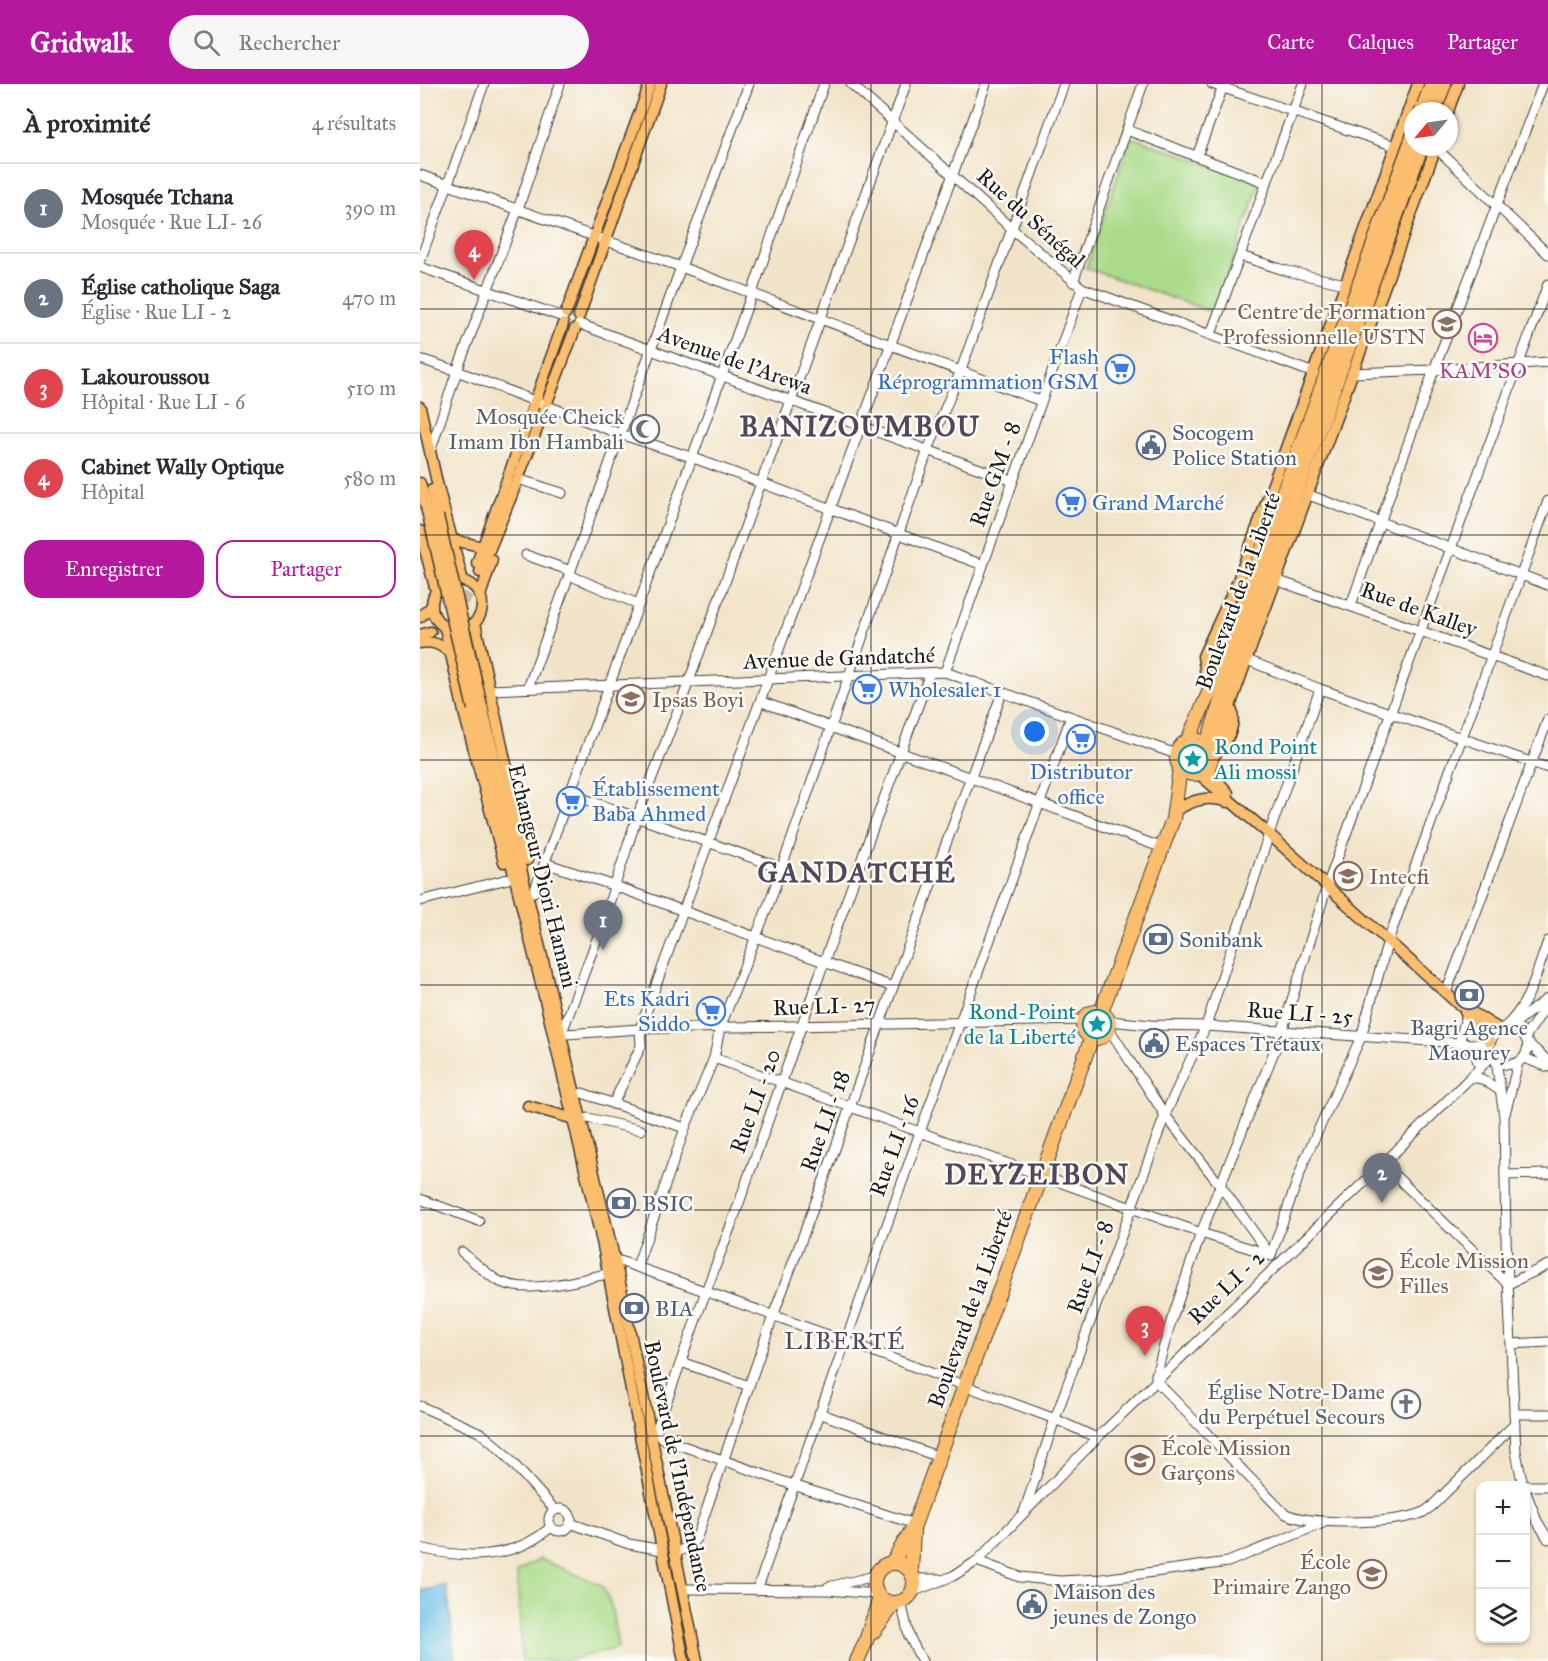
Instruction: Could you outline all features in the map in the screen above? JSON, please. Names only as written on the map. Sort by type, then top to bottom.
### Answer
[{"type":"highway","points":[[1425,102],[1432,84]]},
{"type":"highway","points":[[1437,102],[1444,84]]},
{"type":"highway","name":"Boulevard de la Liberté","points":[[1176,754],[1180,745],[1188,740],[1209,694],[1406,156]]},
{"type":"highway","name":"Boulevard de la Liberté","points":[[1106,1021],[1163,848],[1176,813],[1204,762],[1230,672],[1418,156]]},
{"type":"highway","points":[[1176,754],[1180,768],[1204,762],[1198,740],[1188,740]]},
{"type":"highway","name":"Boulevard de la Liberté","points":[[1176,813],[1180,768]]},
{"type":"highway","points":[[1089,1013],[1106,1021],[1104,1036],[1092,1037],[1084,1028],[1084,1020],[1089,1013]]},
{"type":"highway","name":"Boulevard de la Liberté","points":[[892,1563],[914,1526],[1092,1037]]},
{"type":"highway","name":"Boulevard de la Liberté","points":[[912,1581],[914,1526]]},
{"type":"highway","points":[[866,1641],[898,1603],[912,1581],[899,1564],[892,1563],[882,1567],[875,1576],[874,1588],[879,1596],[898,1603]]},
{"type":"highway","points":[[857,1661],[866,1641],[879,1596]]},
{"type":"main road","points":[[464,581],[503,488],[650,84]]},
{"type":"main road","points":[[503,488],[478,570],[518,479],[578,323],[662,84]]},
{"type":"main road","name":"Boulevard de la Liberté","points":[[1209,694],[1203,662],[1205,649],[1237,583],[1418,84]]},
{"type":"main road","points":[[1451,102],[1458,84]]},
{"type":"main road","name":"Boulevard de la Liberté","points":[[1204,762],[1225,744],[1231,730],[1233,717],[1231,705],[1433,156]]},
{"type":"main road","points":[[564,318],[573,312],[578,323]]},
{"type":"main road","points":[[564,318],[568,329],[578,323]]},
{"type":"main road","points":[[420,407],[464,581]]},
{"type":"main road","points":[[420,437],[434,517]]},
{"type":"main road","points":[[420,483],[434,517]]},
{"type":"main road","points":[[480,596],[511,496]]},
{"type":"main road","name":"Echangeur Diori Hamani","points":[[434,517],[477,707],[607,1245]]},
{"type":"main road","points":[[420,531],[436,591],[431,607],[420,617]]},
{"type":"main road","points":[[454,540],[479,546]]},
{"type":"main road","points":[[431,607],[433,615],[445,628],[461,630],[475,623],[482,610],[480,596],[476,589],[464,581],[450,581],[436,591]]},
{"type":"main road","name":"Boulevard de l'Indépendance","points":[[475,623],[565,1031],[588,1118],[620,1262],[612,1277]]},
{"type":"main road","points":[[424,635],[437,636],[445,628]]},
{"type":"main road","name":"Boulevard de l'Indépendance","points":[[445,628],[508,879],[527,944],[567,1117],[653,1431],[697,1661]]},
{"type":"main road","points":[[424,635],[450,652]]},
{"type":"main road","name":"Echangeur Diori Hamani","points":[[477,707],[532,912],[549,1002]]},
{"type":"main road","points":[[1204,762],[1236,806],[1457,1003],[1489,1043]]},
{"type":"main road","points":[[1176,813],[1197,799],[1215,798],[1236,806]]},
{"type":"main road","points":[[526,855],[532,912]]},
{"type":"main road","points":[[527,944],[549,1002]]},
{"type":"main road","points":[[1457,1003],[1506,1027]]},
{"type":"main road","points":[[528,1106],[567,1117]]},
{"type":"main road","name":"Boulevard de l'Indépendance","points":[[607,1245],[684,1661]]},
{"type":"street","points":[[420,261],[484,84]]},
{"type":"street","points":[[430,452],[457,371],[518,209],[560,84]]},
{"type":"street","points":[[528,688],[749,84]]},
{"type":"street","points":[[534,892],[720,375],[752,293],[824,84]]},
{"type":"street","name":"Rue du Sénégal","points":[[851,84],[1012,230],[1082,288],[1314,373]]},
{"type":"street","points":[[565,1031],[637,817],[688,684],[906,84]]},
{"type":"street","points":[[613,1104],[641,1046],[640,1029],[762,702],[860,426],[986,84]]},
{"type":"street","points":[[637,1266],[685,1128],[714,1058],[720,1028],[782,868],[928,450],[961,370],[1064,84]]},
{"type":"street","points":[[1073,282],[1143,84]]},
{"type":"street","points":[[1212,84],[1395,146]]},
{"type":"street","points":[[1211,334],[1303,84]]},
{"type":"street","points":[[1351,605],[1434,370],[1543,84]]},
{"type":"street","points":[[1197,156],[1223,86]]},
{"type":"street","points":[[1127,130],[1267,183]]},
{"type":"street","points":[[1445,156],[1548,254]]},
{"type":"street","points":[[420,175],[681,267],[1041,401]]},
{"type":"street","points":[[1241,256],[1287,272],[1345,284]]},
{"type":"street","points":[[420,267],[564,318]]},
{"type":"street","points":[[1548,284],[1327,886],[1282,1032],[1201,1233],[1165,1340],[1156,1382],[1284,1514],[1301,1520],[1325,1522],[1418,1515],[1432,1506],[1514,1419],[1548,1414]]},
{"type":"street","name":"Rue GM - 8","points":[[945,672],[1082,288]]},
{"type":"street","name":"Avenue de l'Arewa","points":[[578,323],[1013,481]]},
{"type":"street","points":[[420,359],[983,565]]},
{"type":"street","points":[[1352,373],[1548,362]]},
{"type":"street","points":[[518,479],[562,493]]},
{"type":"street","points":[[1309,495],[1548,585]]},
{"type":"street","points":[[1271,1255],[1305,1160],[1361,1037],[1388,941],[1548,501]]},
{"type":"street","points":[[526,555],[638,604]]},
{"type":"street","name":"Rue de Kalley","points":[[1276,580],[1548,676]]},
{"type":"street","points":[[1247,660],[1320,689],[1548,768]]},
{"type":"street","name":"Avenue de Gandatché","points":[[489,690],[688,684],[945,672],[1176,754]]},
{"type":"street","name":"Rue LI - 20","points":[[653,1431],[733,1220],[824,962],[930,673]]},
{"type":"street","name":"Rue LI - 8","points":[[1024,1512],[1055,1419],[1166,1115],[1206,1026],[1269,834],[1320,689]]},
{"type":"street","name":"Rue LI - 18","points":[[676,1553],[691,1545],[697,1538],[773,1316],[892,987],[1002,693]]},
{"type":"street","points":[[762,702],[1163,848]]},
{"type":"street","name":"Rue LI - 16","points":[[757,1590],[1071,717]]},
{"type":"street","points":[[1446,993],[1548,718]]},
{"type":"street","points":[[570,795],[782,868]]},
{"type":"street","points":[[545,863],[615,886],[892,987]]},
{"type":"street","points":[[420,901],[508,879]]},
{"type":"street","points":[[1523,1481],[1516,1452],[1514,1419],[1504,1116],[1494,1058],[1489,1043],[1519,1014],[1548,942]]},
{"type":"street","points":[[1506,1027],[1548,998]]},
{"type":"street","points":[[1504,1116],[1527,1040],[1548,1003]]},
{"type":"street","points":[[1467,1014],[1462,1043],[1476,1056],[1480,1068]]},
{"type":"street","name":"Rue LI- 27","points":[[565,1031],[1084,1020]]},
{"type":"street","points":[[1106,1021],[1166,1115],[1271,1255],[1276,1266]]},
{"type":"street","name":"Rue LI - 25","points":[[1106,1021],[1489,1043]]},
{"type":"street","points":[[1506,1027],[1518,1028],[1548,1061]]},
{"type":"street","points":[[714,1058],[1201,1233],[1271,1255]]},
{"type":"street","points":[[1494,1058],[1504,1065],[1521,1060],[1548,1067]]},
{"type":"street","name":"Rue LI - 2","points":[[912,1581],[944,1579],[963,1571],[977,1561],[1097,1438],[1383,1164],[1470,1077],[1494,1058]]},
{"type":"street","points":[[1470,1077],[1482,1079],[1499,1090]]},
{"type":"street","points":[[582,1093],[685,1128]]},
{"type":"street","points":[[588,1118],[641,1130]]},
{"type":"street","points":[[1383,1164],[1508,1284]]},
{"type":"street","points":[[1505,1175],[1548,1174]]},
{"type":"street","points":[[420,1200],[479,1221]]},
{"type":"street","points":[[462,1252],[495,1278],[519,1286],[538,1287],[612,1277]]},
{"type":"street","points":[[620,1262],[637,1266],[845,1341],[1055,1419],[1097,1438]]},
{"type":"street","points":[[1508,1284],[1548,1265]]},
{"type":"street","points":[[1512,1344],[1548,1342]]},
{"type":"street","points":[[681,1362],[749,1386]]},
{"type":"street","points":[[420,1406],[481,1433],[501,1450],[555,1510],[565,1511],[570,1516],[570,1523],[564,1530],[551,1527]]},
{"type":"street","points":[[819,1413],[939,1457]]},
{"type":"street","points":[[653,1431],[666,1440],[914,1526]]},
{"type":"street","points":[[1530,1486],[1548,1486]]},
{"type":"street","points":[[1530,1502],[1548,1539]]},
{"type":"street","points":[[551,1527],[549,1518],[555,1510]]},
{"type":"street","points":[[977,1561],[1020,1577],[1060,1581],[1102,1579],[1228,1562],[1325,1522]]},
{"type":"street","points":[[570,1523],[629,1544],[663,1550]]},
{"type":"street","points":[[420,1548],[443,1554],[475,1556],[496,1554],[528,1542],[551,1527]]},
{"type":"street","points":[[817,1590],[875,1576]]},
{"type":"street","points":[[684,1589],[817,1590],[879,1596]]},
{"type":"street","points":[[898,1603],[909,1636],[922,1661]]},
{"type":"green space","points":[[1131,137],[1260,182],[1215,313],[1086,268]]},
{"type":"green space","points":[[540,1559],[602,1585],[611,1605],[618,1648],[565,1661],[522,1661],[517,1572]]},
{"type":"water","points":[[447,1585],[455,1661],[420,1661],[420,1591]]},
{"type":"tunnel","points":[[430,632],[440,626],[460,606],[480,572]]},
{"type":"place","name":"Cabinet Wally Optique","points":[[474,280]]},
{"type":"place","name":"Centre de Formation Professionnelle USTN","points":[[1447,324]]},
{"type":"place","name":"KAM'SO","points":[[1483,338]]},
{"type":"place","name":"Flash Réprogrammation GSM","points":[[1120,369]]},
{"type":"place","name":"Mosquée Cheick Imam Ibn Hambali","points":[[645,429]]},
{"type":"place","name":"Socogem Police Station","points":[[1151,445]]},
{"type":"place","name":"Grand Marché","points":[[1071,502]]},
{"type":"place","name":"Wholesaler 1","points":[[867,689]]},
{"type":"place","name":"Ipsas Boyi","points":[[631,699]]},
{"type":"place","name":"Distributor office","points":[[1081,739]]},
{"type":"place","name":"Rond Point Ali mossi","points":[[1193,759]]},
{"type":"place","name":"Établissement Baba Ahmed","points":[[571,801]]},
{"type":"place","name":"Intecfi","points":[[1348,876]]},
{"type":"place","name":"Sonibank","points":[[1158,939]]},
{"type":"place","name":"Mosquée Tchana","points":[[603,950]]},
{"type":"place","name":"Bagri Agence Maourey","points":[[1469,995]]},
{"type":"place","name":"Ets Kadri Siddo","points":[[711,1011]]},
{"type":"place","name":"Rond-Point de la Liberté","points":[[1097,1024]]},
{"type":"place","name":"Espaces Trétaux","points":[[1154,1043]]},
{"type":"place","name":"BSIC","points":[[621,1203]]},
{"type":"place","name":"Église catholique Saga","points":[[1382,1203]]},
{"type":"place","name":"École Mission Filles","points":[[1378,1273]]},
{"type":"place","name":"BIA","points":[[634,1308]]},
{"type":"place","name":"Lakouroussou","points":[[1145,1356]]},
{"type":"place","name":"Église Notre-Dame du Perpétuel Secours","points":[[1406,1404]]},
{"type":"place","name":"École Mission Garçons","points":[[1140,1460]]},
{"type":"place","name":"École Primaire Zango","points":[[1372,1574]]},
{"type":"place","name":"Maison des jeunes de Zongo","points":[[1032,1604]]},
{"type":"district","name":"BANIZOUMBOU","points":[[860,426]]},
{"type":"district","name":"GANDATCHÉ","points":[[857,872]]},
{"type":"district","name":"DEYZEIBON","points":[[1037,1174]]},
{"type":"district","name":"LIBERTÉ","points":[[845,1341]]}]
